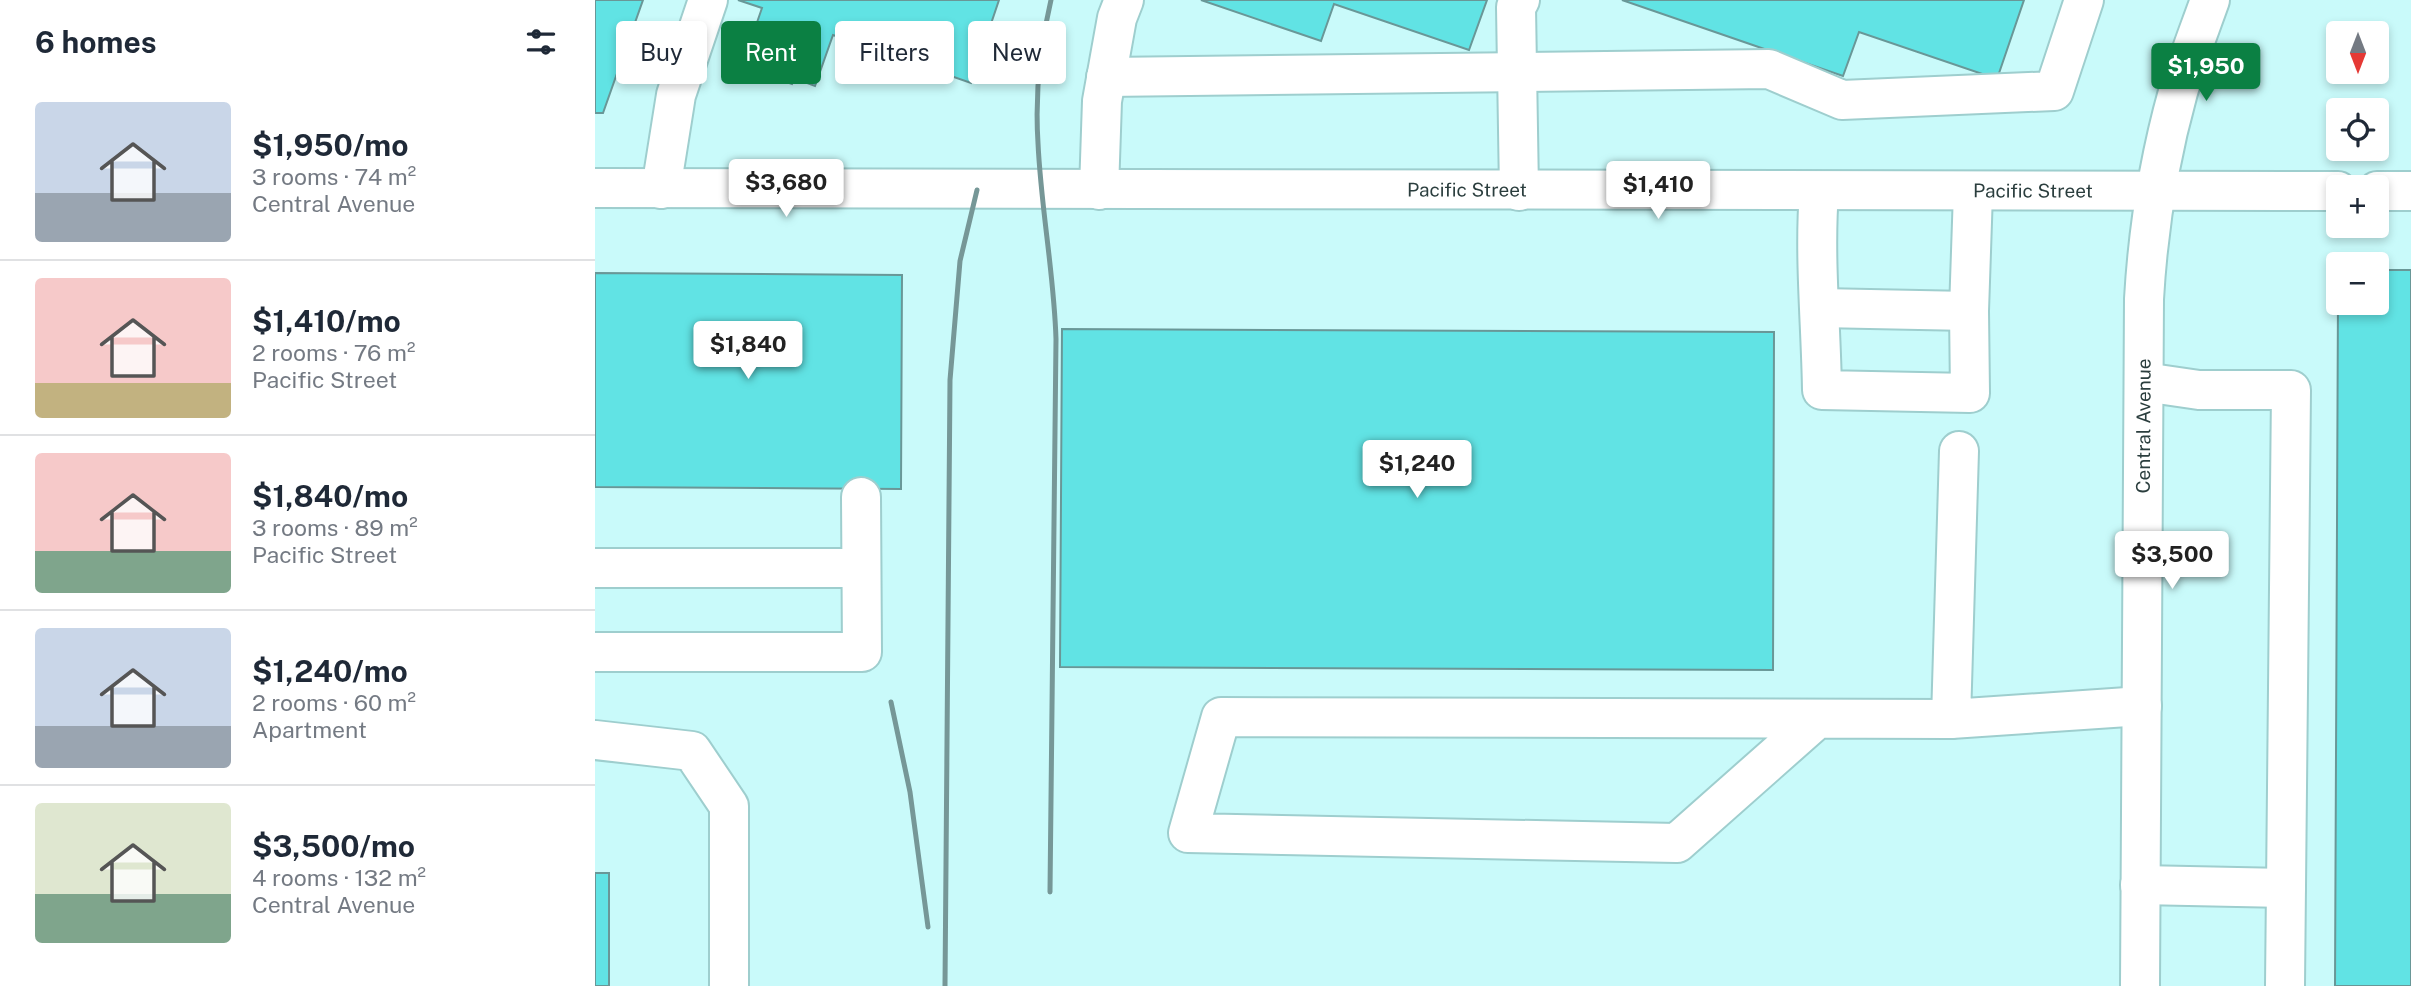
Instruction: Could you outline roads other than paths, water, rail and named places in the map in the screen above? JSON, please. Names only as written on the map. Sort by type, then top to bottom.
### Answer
[{"type":"street","points":[[661,188],[676,95],[708,0]]},
{"type":"street","points":[[1099,190],[1102,101],[1117,18],[1123,0]]},
{"type":"street","points":[[1519,191],[1516,7],[1520,0]]},
{"type":"street","points":[[1106,77],[1769,69],[1842,100],[2054,91],[2084,0]]},
{"type":"street","name":"Central Avenue","points":[[2140,986],[2147,252],[2155,192],[2179,90],[2210,0]]},
{"type":"street","name":"Pacific Street","points":[[595,188],[2326,191]]},
{"type":"street","points":[[1819,191],[1816,233],[1822,390],[1956,393],[1970,393],[1969,311],[1973,192]]},
{"type":"street","points":[[2389,191],[2411,191]]},
{"type":"street","points":[[1820,309],[1969,311]]},
{"type":"street","points":[[2144,382],[2199,390],[2291,390],[2285,986]]},
{"type":"street","points":[[1951,719],[1959,451]]},
{"type":"street","points":[[595,652],[862,652],[861,497]]},
{"type":"street","points":[[595,568],[861,568]]},
{"type":"street","points":[[1817,719],[1677,843],[1188,833],[1221,717],[1951,719],[2142,706]]},
{"type":"street","points":[[595,740],[692,751],[729,806],[729,986]]},
{"type":"street","points":[[2140,885],[2286,888]]},
{"type":"railway","points":[[1050,892],[1056,339],[1037,107],[1041,53],[1051,0]]},
{"type":"railway","points":[[945,986],[950,380],[960,261],[977,190]]},
{"type":"railway","points":[[891,702],[910,792],[928,927]]}]
